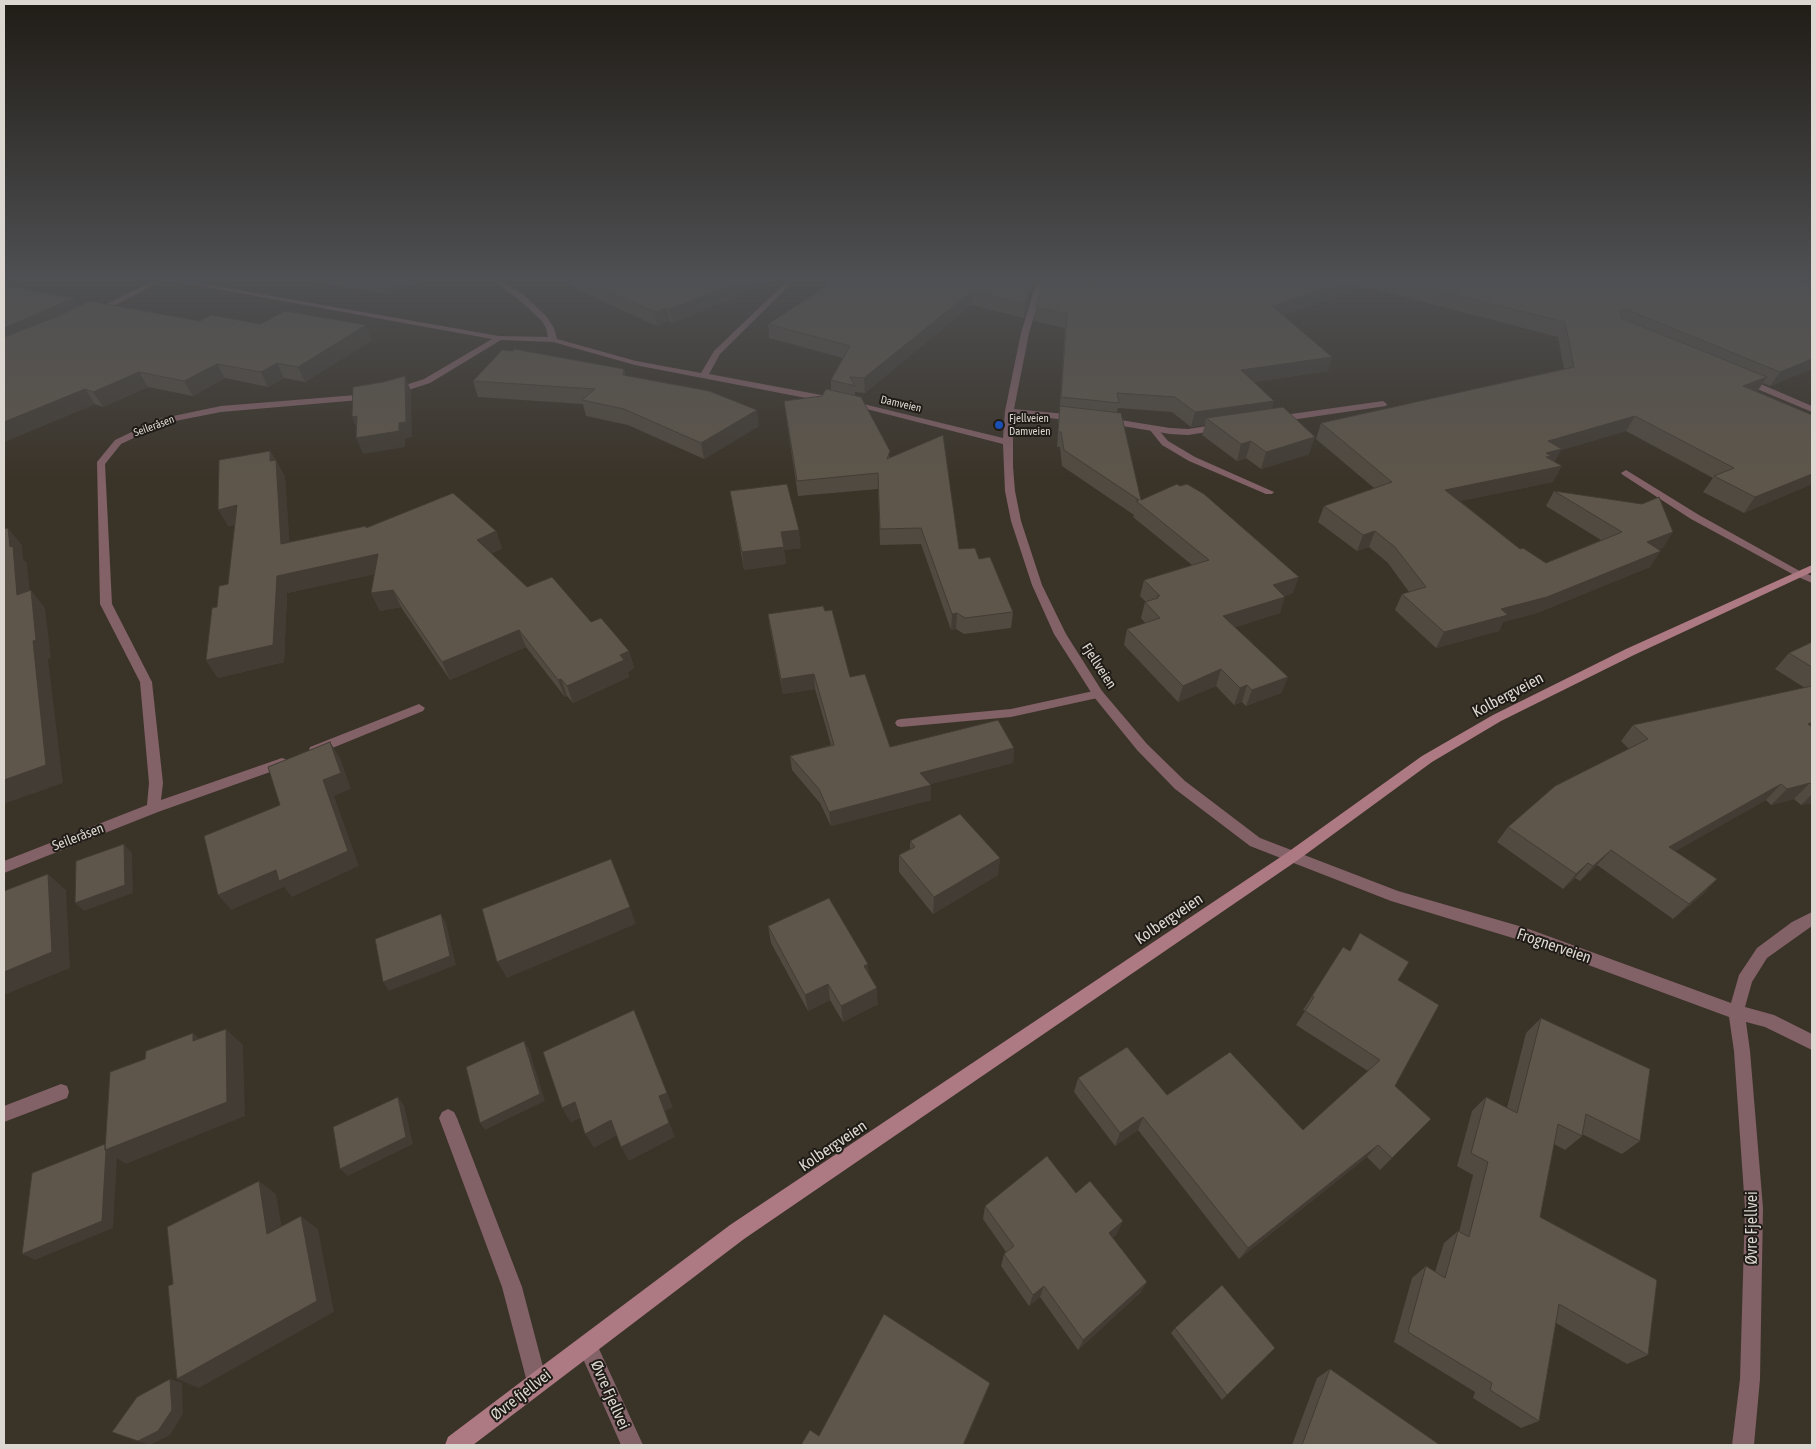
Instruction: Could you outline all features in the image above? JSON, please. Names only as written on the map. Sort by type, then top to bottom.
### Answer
[{"type":"street","name":"Seileråsen","points":[[153,808],[156,783],[146,682],[106,604],[100,464],[118,442],[162,421],[221,409],[382,395],[426,381],[483,348]]},
{"type":"street","name":"Damveien","points":[[581,348],[635,362],[829,400],[1006,442]]},
{"type":"street","points":[[704,375],[717,353],[723,348]]},
{"type":"street","name":"Fjellveien","points":[[1022,348],[1009,411],[1006,442],[1010,491],[1016,520],[1037,585],[1060,634],[1098,694],[1142,747],[1180,785],[1255,842],[1292,856]]},
{"type":"street","points":[[1733,376],[1812,409]]},
{"type":"street","points":[[1264,421],[1383,404]]},
{"type":"street","points":[[1009,411],[1082,419]]},
{"type":"street","points":[[1102,421],[1154,430],[1188,432],[1226,426]]},
{"type":"street","points":[[1154,430],[1165,443],[1192,459],[1268,492]]},
{"type":"street","name":"Kolbergveien","points":[[1626,473],[1695,517],[1808,574]]},
{"type":"street","name":"Kolbergveien","points":[[587,1345],[737,1232],[1292,856],[1427,759],[1497,718],[1630,652],[1808,574]]},
{"type":"street","points":[[901,723],[1011,713],[1098,694]]},
{"type":"street","name":"Seileråsen","points":[[4,866],[153,808],[298,757],[419,708]]},
{"type":"street","name":"Frognerveien","points":[[1292,856],[1396,897],[1526,935],[1736,1012],[1768,1020],[1812,1042]]},
{"type":"street","points":[[1736,1012],[1745,980],[1762,953],[1812,918]]},
{"type":"street","name":"Øvre Fjellvei","points":[[1736,1012],[1742,1051],[1754,1208],[1750,1379],[1743,1445]]},
{"type":"street","points":[[4,1114],[61,1092]]},
{"type":"street","points":[[448,1118],[512,1287],[537,1382]]},
{"type":"street","name":"Øvre Fjellvei","points":[[587,1345],[632,1445]]},
{"type":"street","name":"Øvre fjellvei","points":[[456,1445],[587,1345]]},
{"type":"building","points":[[4,348],[329,348],[298,367],[277,363],[261,372],[217,364],[184,381],[139,372],[93,392],[85,389],[4,422]]},
{"type":"building","points":[[849,348],[902,348],[864,378],[850,377],[855,386],[831,380]]},
{"type":"building","points":[[1065,348],[1321,348],[1332,357],[1241,370],[1274,401],[1195,412],[1175,397],[1117,393],[1119,403],[1061,397]]},
{"type":"building","points":[[1570,348],[1694,348],[1767,377],[1743,386],[1812,415],[1812,474],[1755,497],[1714,476],[1734,468],[1635,416],[1548,441],[1562,449],[1546,453],[1551,456],[1546,457],[1562,466],[1445,490],[1520,549],[1523,548],[1546,563],[1622,532],[1554,491],[1642,504],[1659,497],[1673,532],[1647,542],[1661,551],[1547,597],[1501,609],[1508,615],[1444,632],[1402,594],[1426,587],[1395,547],[1375,531],[1363,535],[1324,506],[1392,482],[1321,423],[1574,367]]},
{"type":"building","points":[[1720,348],[1812,348],[1812,359],[1780,372]]},
{"type":"building","points":[[514,349],[624,369],[623,375],[709,391],[757,410],[701,443],[624,409],[582,400],[595,389],[473,381],[502,350],[513,351]]},
{"type":"building","points":[[405,376],[406,422],[399,423],[399,431],[356,438],[357,416],[352,417],[353,387]]},
{"type":"building","points":[[826,389],[861,397],[890,451],[887,459],[943,435],[959,549],[975,548],[979,559],[990,557],[1013,612],[965,618],[957,613],[952,614],[921,528],[880,529],[878,473],[797,481],[784,401],[822,396]]},
{"type":"building","points":[[1060,406],[1121,413],[1141,500],[1177,484],[1180,486],[1187,484],[1204,494],[1299,577],[1273,585],[1285,597],[1223,616],[1288,677],[1252,690],[1247,685],[1240,688],[1221,669],[1183,686],[1127,629],[1160,618],[1145,602],[1160,596],[1144,580],[1209,560],[1136,501],[1139,500],[1064,450],[1061,432],[1058,432]]},
{"type":"building","points":[[1283,407],[1315,437],[1266,452],[1251,441],[1241,444],[1206,418]]},
{"type":"building","points":[[270,451],[270,461],[276,460],[281,544],[366,526],[366,528],[453,493],[496,531],[477,540],[527,587],[552,577],[591,622],[601,618],[629,651],[620,655],[624,660],[567,686],[561,679],[558,680],[519,630],[442,662],[393,590],[371,593],[378,554],[277,576],[273,645],[206,660],[212,608],[217,607],[219,586],[228,584],[237,505],[218,510],[219,460]]},
{"type":"building","points":[[787,484],[799,530],[781,532],[784,547],[742,552],[730,491]]},
{"type":"building","points":[[8,528],[10,547],[13,546],[17,595],[31,590],[36,640],[33,641],[46,765],[4,780],[4,529]]},
{"type":"building","points":[[823,606],[825,611],[832,610],[850,677],[865,674],[890,747],[998,720],[1014,748],[920,773],[931,785],[829,812],[819,789],[790,756],[834,745],[814,674],[781,679],[768,614]]},
{"type":"building","points":[[1812,642],[1812,667],[1789,653]]},
{"type":"building","points":[[1812,686],[1812,722],[1808,724],[1812,727],[1812,785],[1810,783],[1787,789],[1781,784],[1669,847],[1717,879],[1689,904],[1611,850],[1593,866],[1588,863],[1576,874],[1508,827],[1555,786],[1648,739],[1633,725]]},
{"type":"building","points":[[330,742],[341,773],[323,780],[348,851],[279,881],[276,870],[218,895],[204,836],[280,805],[268,767]]},
{"type":"building","points":[[960,814],[1000,858],[934,897],[899,855],[915,847],[910,841]]},
{"type":"building","points":[[124,844],[125,885],[75,903],[76,861]]},
{"type":"building","points":[[611,859],[630,907],[497,962],[482,909]]},
{"type":"building","points":[[48,874],[52,952],[4,972],[4,891]]},
{"type":"building","points":[[829,898],[868,964],[864,966],[877,988],[841,1006],[828,984],[805,995],[768,926]]},
{"type":"building","points":[[441,914],[450,956],[383,982],[375,939]]},
{"type":"building","points":[[1360,933],[1409,962],[1398,980],[1439,1005],[1395,1086],[1431,1119],[1392,1158],[1378,1145],[1248,1248],[1143,1117],[1120,1133],[1078,1078],[1127,1047],[1167,1095],[1230,1052],[1303,1130],[1380,1060],[1305,1011],[1314,997],[1312,996],[1343,947],[1350,951]]},
{"type":"building","points":[[634,1010],[667,1093],[659,1096],[669,1123],[621,1147],[611,1120],[585,1134],[575,1102],[562,1108],[543,1052]]},
{"type":"building","points":[[1541,1018],[1650,1069],[1640,1141],[1586,1114],[1582,1136],[1558,1124],[1540,1217],[1657,1280],[1648,1355],[1559,1304],[1539,1421],[1490,1390],[1492,1383],[1408,1332],[1426,1266],[1445,1278],[1458,1231],[1469,1237],[1488,1162],[1471,1153],[1486,1097],[1517,1113]]},
{"type":"building","points":[[226,1029],[227,1102],[105,1150],[110,1072],[145,1059],[146,1051],[193,1033],[193,1041]]},
{"type":"building","points":[[524,1041],[540,1094],[480,1123],[466,1067]]},
{"type":"building","points":[[398,1097],[406,1137],[340,1169],[333,1127]]},
{"type":"building","points":[[105,1144],[102,1221],[22,1254],[32,1173]]},
{"type":"building","points":[[1047,1156],[1076,1193],[1090,1181],[1123,1221],[1109,1233],[1147,1282],[1083,1340],[1044,1286],[1033,1295],[1004,1254],[1014,1246],[985,1206]]},
{"type":"building","points":[[259,1181],[267,1234],[301,1216],[317,1301],[177,1379],[168,1286],[173,1284],[167,1227]]},
{"type":"building","points":[[1222,1285],[1275,1348],[1227,1395],[1175,1328]]},
{"type":"building","points":[[884,1314],[990,1383],[963,1445],[801,1445],[810,1430],[819,1436]]},
{"type":"building","points":[[1330,1369],[1440,1445],[1302,1445]]},
{"type":"building","points":[[170,1379],[172,1410],[158,1431],[138,1441],[112,1432],[137,1397]]},
{"type":"place","name":"Fjellveien Damveien","points":[[999,425]]}]
